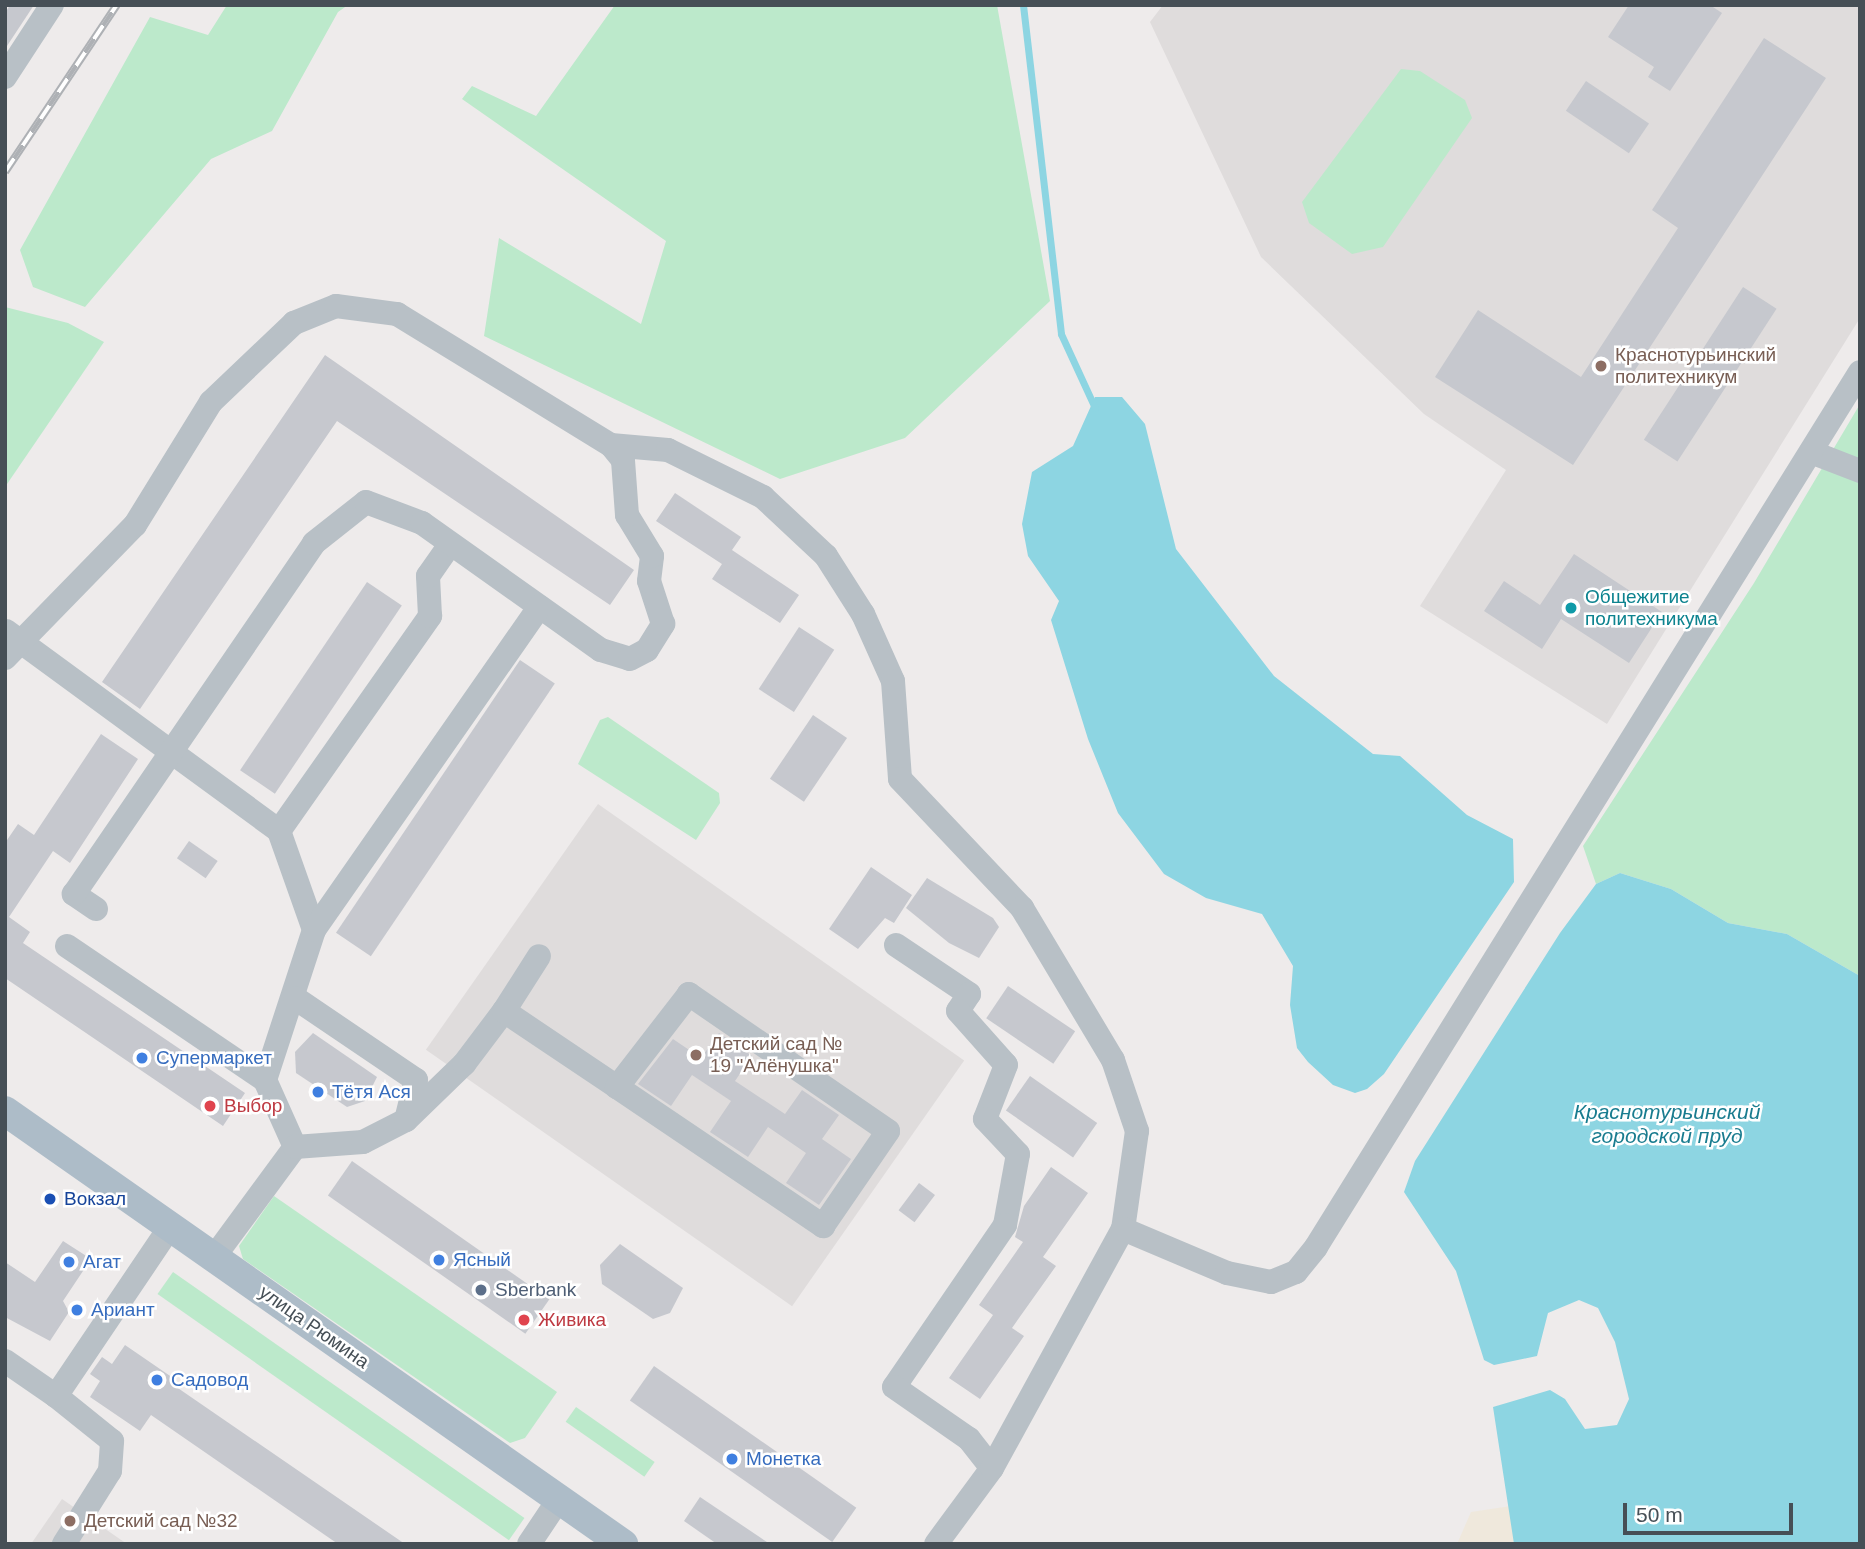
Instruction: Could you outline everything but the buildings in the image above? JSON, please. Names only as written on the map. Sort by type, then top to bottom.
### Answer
[{"type":"main road","name":"улица Рюмина","points":[[5,1111],[623,1544]]},
{"type":"street","points":[[5,77],[52,5]]},
{"type":"street","points":[[96,909],[74,894],[172,750],[314,543],[366,502],[422,523],[601,650],[630,659],[647,650],[663,624],[649,581],[652,556],[627,515],[623,460],[611,444],[397,314],[337,306],[294,323],[211,402],[135,525],[10,642],[172,750],[279,831],[314,930]]},
{"type":"street","points":[[1124,1229],[1227,1273],[1271,1282],[1296,1272],[1374,1163],[1860,372]]},
{"type":"street","points":[[611,444],[668,450],[763,497],[826,556],[863,614],[893,681],[900,779],[1022,908],[1113,1060],[1137,1131],[1124,1229],[992,1468],[936,1544]]},
{"type":"street","points":[[1811,452],[1860,471]]},
{"type":"street","points":[[279,831],[430,616],[428,576],[450,545]]},
{"type":"street","points":[[265,1080],[295,998],[314,930],[540,607]]},
{"type":"street","points":[[896,945],[969,994],[958,1012],[1006,1065],[985,1119],[1018,1154],[1006,1225],[894,1387],[970,1439],[992,1468]]},
{"type":"street","points":[[67,946],[265,1080],[295,1147]]},
{"type":"street","points":[[214,1257],[295,1147],[363,1142],[406,1120],[464,1064],[504,1011],[539,956]]},
{"type":"street","points":[[504,1011],[823,1226],[888,1131],[690,993],[617,1087]]},
{"type":"street","points":[[295,998],[416,1080],[406,1120]]},
{"type":"street","points":[[56,1396],[170,1227]]},
{"type":"street","points":[[5,1361],[56,1396],[112,1441],[110,1471],[64,1544]]},
{"type":"street","points":[[529,1544],[559,1499]]},
{"type":"shaded area","name":"Краснотурьинский политехникум","points":[[1163,5],[1860,5],[1860,318],[1607,724],[1420,606],[1506,470],[1424,414],[1261,257],[1150,22]]},
{"type":"shaded area","name":"Детский сад № 19 \"Алёнушка\"","points":[[598,804],[964,1060],[792,1306],[426,1050]]},
{"type":"shaded area","name":"Детский сад №32","points":[[62,1499],[127,1544],[31,1544]]},
{"type":"green space","points":[[227,5],[348,5],[338,12],[272,131],[211,159],[85,307],[33,287],[20,250],[150,17],[208,35]]},
{"type":"green space","points":[[615,5],[997,5],[1050,301],[905,438],[780,479],[484,336],[499,238],[641,324],[666,241],[462,99],[472,86],[536,116]]},
{"type":"green space","points":[[1401,69],[1420,71],[1465,100],[1472,118],[1383,247],[1352,254],[1309,223],[1302,202]]},
{"type":"green space","points":[[5,307],[68,323],[104,342],[5,487]]},
{"type":"green space","points":[[1860,404],[1860,976],[1787,934],[1728,923],[1671,889],[1620,873],[1596,884],[1583,846],[1754,583]]},
{"type":"green space","points":[[608,717],[719,793],[720,803],[696,840],[578,764],[600,720]]},
{"type":"green space","points":[[274,1196],[557,1392],[525,1438],[510,1443],[243,1259],[239,1246]]},
{"type":"green space","points":[[173,1272],[524,1518],[509,1540],[158,1294]]},
{"type":"green space","points":[[576,1407],[655,1462],[644,1477],[566,1422]]},
{"type":"sand","points":[[1511,1506],[1514,1544],[1457,1544],[1471,1512]]},
{"type":"water","points":[[1095,397],[1122,397],[1145,424],[1176,549],[1274,676],[1373,754],[1400,756],[1467,815],[1513,839],[1514,882],[1384,1074],[1367,1089],[1355,1093],[1333,1085],[1308,1062],[1297,1048],[1290,1005],[1293,966],[1262,914],[1206,898],[1164,874],[1118,813],[1088,739],[1051,620],[1059,601],[1028,556],[1022,524],[1032,472],[1073,446]]},
{"type":"water","name":"Краснотурьинский городской пруд","points":[[1620,873],[1671,889],[1728,923],[1787,934],[1860,976],[1860,1544],[1514,1544],[1493,1407],[1550,1390],[1565,1399],[1585,1429],[1617,1425],[1629,1399],[1615,1342],[1598,1308],[1579,1300],[1548,1313],[1537,1356],[1494,1365],[1484,1360],[1456,1271],[1404,1192],[1415,1161],[1560,933],[1596,884]]},
{"type":"waterway","points":[[1023,5],[1061,334],[1095,408]]},
{"type":"railway","points":[[5,172],[117,5]]},
{"type":"place","name":"Краснотурьинский политехникум","points":[[1601,366]]},
{"type":"place","name":"Общежитие политехникума","points":[[1571,608]]},
{"type":"place","name":"Детский сад № 19 \"Алёнушка\"","points":[[696,1055]]},
{"type":"place","name":"Супермаркет","points":[[142,1058]]},
{"type":"place","name":"Тётя Ася","points":[[318,1092]]},
{"type":"place","name":"Выбор","points":[[210,1106]]},
{"type":"place","name":"Вокзал","points":[[50,1199]]},
{"type":"place","name":"Ясный","points":[[439,1260]]},
{"type":"place","name":"Агат","points":[[69,1262]]},
{"type":"place","name":"Sberbank","points":[[481,1290]]},
{"type":"place","name":"Ариант","points":[[77,1310]]},
{"type":"place","name":"Живика","points":[[524,1320]]},
{"type":"place","name":"Садовод","points":[[157,1380]]},
{"type":"place","name":"Монетка","points":[[732,1459]]},
{"type":"place","name":"Детский сад №32","points":[[70,1521]]}]
